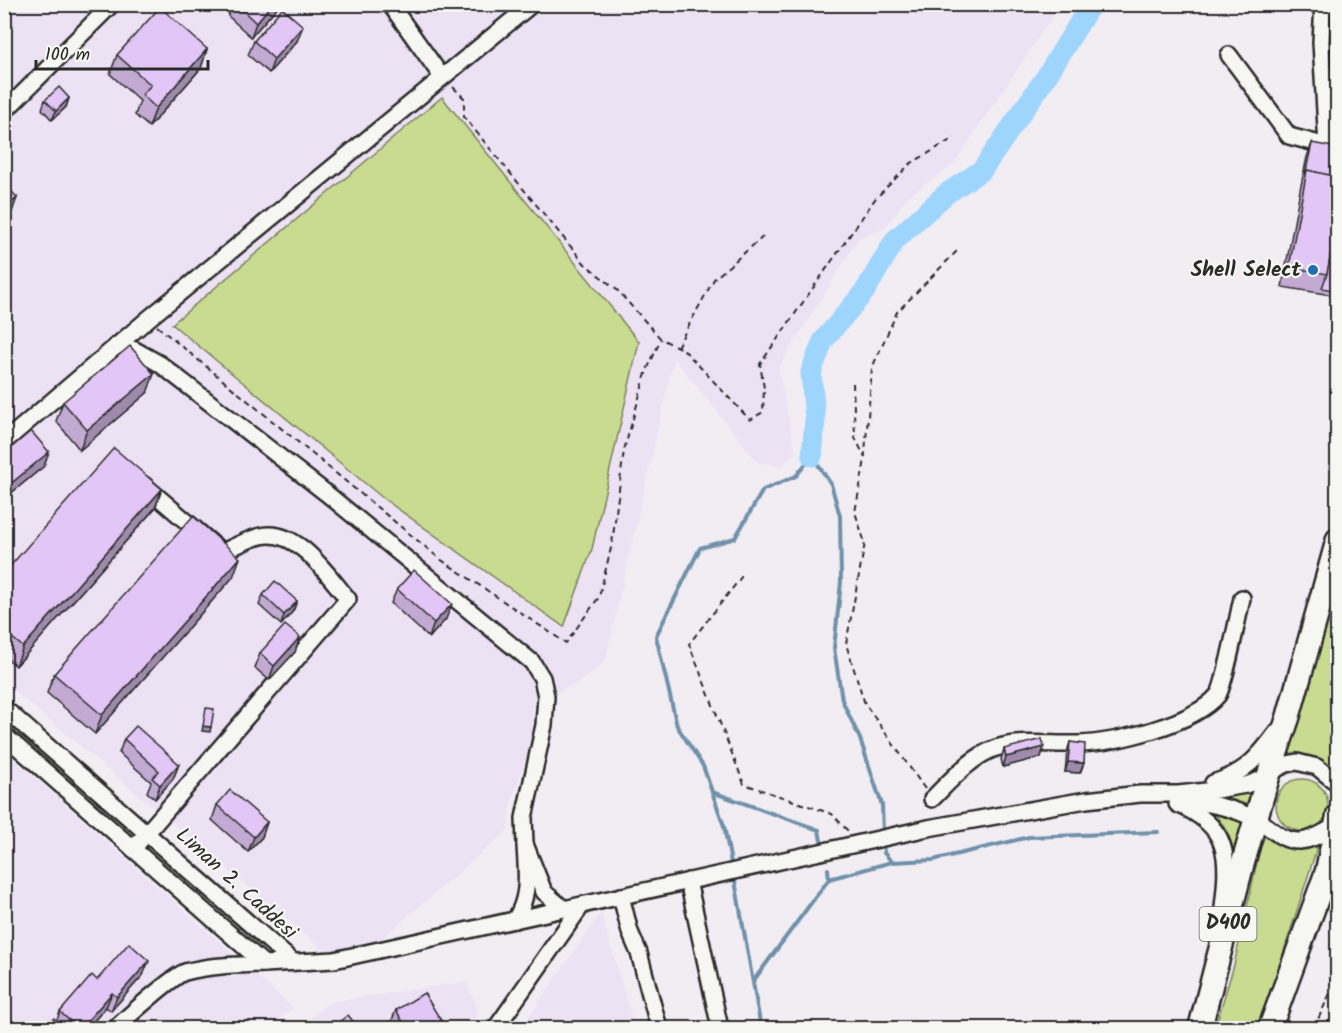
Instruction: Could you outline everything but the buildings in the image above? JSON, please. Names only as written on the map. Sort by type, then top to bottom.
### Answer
[{"type":"highway","name":"D400","points":[[1200,1029],[1256,819],[1288,718],[1338,539]]},
{"type":"highway","name":"D400","points":[[1270,1029],[1332,865],[1337,822]]},
{"type":"street","points":[[4,112],[112,4]]},
{"type":"street","points":[[390,4],[442,77]]},
{"type":"street","points":[[4,442],[148,319],[532,4]]},
{"type":"street","points":[[1229,56],[1289,136],[1332,147],[1321,42],[1323,4]]},
{"type":"street","points":[[117,345],[135,350],[160,364],[326,493],[532,662],[542,678],[546,696],[544,725],[524,818],[527,879],[524,905],[515,920]]},
{"type":"street","points":[[133,849],[348,599],[304,549],[284,536],[262,536],[222,552],[135,478]]},
{"type":"street","points":[[932,799],[972,763],[996,748],[1027,744],[1082,744],[1147,732],[1191,716],[1220,694],[1242,598]]},
{"type":"street","name":"Liman 2. Caddesi","points":[[4,708],[293,962]]},
{"type":"street","name":"D400","points":[[1178,794],[1229,778],[1249,766],[1288,718]]},
{"type":"street","name":"Liman 2. Caddesi","points":[[4,735],[264,964],[293,962]]},
{"type":"street","name":"D400","points":[[1086,800],[1140,794],[1178,794],[1246,785],[1268,777],[1278,768],[1297,762],[1317,767],[1338,784]]},
{"type":"street","name":"D400","points":[[1086,800],[1151,799],[1210,803],[1256,819],[1279,836],[1299,841],[1319,836],[1337,822]]},
{"type":"street","name":"D400","points":[[1151,799],[1177,804],[1197,813],[1220,837],[1225,853],[1226,880],[1214,975]]},
{"type":"street","points":[[293,962],[334,960],[910,832],[1086,800]]},
{"type":"street","points":[[525,844],[544,892],[564,909]]},
{"type":"street","points":[[688,881],[720,1029]]},
{"type":"street","points":[[621,896],[630,932],[639,952],[659,1029]]},
{"type":"street","points":[[496,1029],[582,905]]},
{"type":"street","points":[[116,1029],[126,1018],[183,973],[264,964]]},
{"type":"path","points":[[442,77],[464,98],[464,117],[585,264],[617,290],[661,339],[684,350],[750,420],[763,412],[764,388],[760,364],[875,199],[910,164],[954,138]]},
{"type":"path","points":[[677,347],[714,279],[765,235]]},
{"type":"path","points":[[932,799],[865,704],[846,644],[865,543],[855,512],[865,457],[872,368],[897,312],[959,249]]},
{"type":"path","points":[[148,319],[440,559],[566,643],[599,597],[612,544],[624,450],[647,370],[661,339]]},
{"type":"path","points":[[854,383],[855,438],[865,457]]},
{"type":"path","points":[[742,576],[689,644],[744,784],[832,814],[863,843]]},
{"type":"path","points":[[1314,1029],[1338,976]]},
{"type":"shaded area","points":[[4,5],[1060,5],[953,165],[908,196],[885,228],[859,238],[778,368],[795,451],[782,466],[758,462],[674,358],[605,662],[576,684],[532,702],[532,739],[512,799],[507,831],[379,941],[326,952],[5,683]]},
{"type":"shaded area","points":[[4,750],[293,1008],[268,1028],[5,1028]]},
{"type":"shaded area","points":[[601,913],[635,1028],[521,1028]]},
{"type":"shaded area","points":[[466,982],[479,1011],[467,1028],[297,1028],[330,1002]]},
{"type":"green space","points":[[442,97],[639,342],[592,549],[564,627],[384,499],[172,324]]},
{"type":"green space","points":[[1337,590],[1338,748],[1334,768],[1312,757],[1286,757]]},
{"type":"green space","points":[[1302,779],[1312,781],[1320,787],[1326,795],[1328,805],[1326,815],[1320,823],[1312,829],[1302,831],[1292,829],[1284,823],[1278,815],[1276,805],[1278,795],[1284,787],[1292,781]]},
{"type":"green space","points":[[1251,793],[1247,806],[1216,800],[1217,795]]},
{"type":"green space","points":[[1212,810],[1244,820],[1236,855],[1226,829]]},
{"type":"green space","points":[[1263,835],[1290,846],[1318,845],[1257,1028],[1215,1028],[1234,965]]},
{"type":"waterway","points":[[812,456],[815,419],[811,372],[823,341],[865,291],[895,240],[946,194],[982,170],[1048,74],[1091,4]]},
{"type":"waterway","points":[[732,868],[724,826],[703,766],[677,726],[656,636],[700,548],[735,538],[763,490],[796,476],[812,456],[831,484],[840,516],[841,582],[834,648],[842,700],[860,739],[882,805],[883,833]]},
{"type":"waterway","points":[[712,792],[819,830],[821,841]]},
{"type":"waterway","points":[[883,841],[884,853],[892,862],[933,860],[1029,837],[1158,832]]},
{"type":"waterway","points":[[829,879],[892,862]]},
{"type":"waterway","points":[[754,980],[829,879],[828,869]]},
{"type":"waterway","points":[[734,875],[761,1028]]},
{"type":"place","name":"Shell Select","points":[[1313,270]]}]
